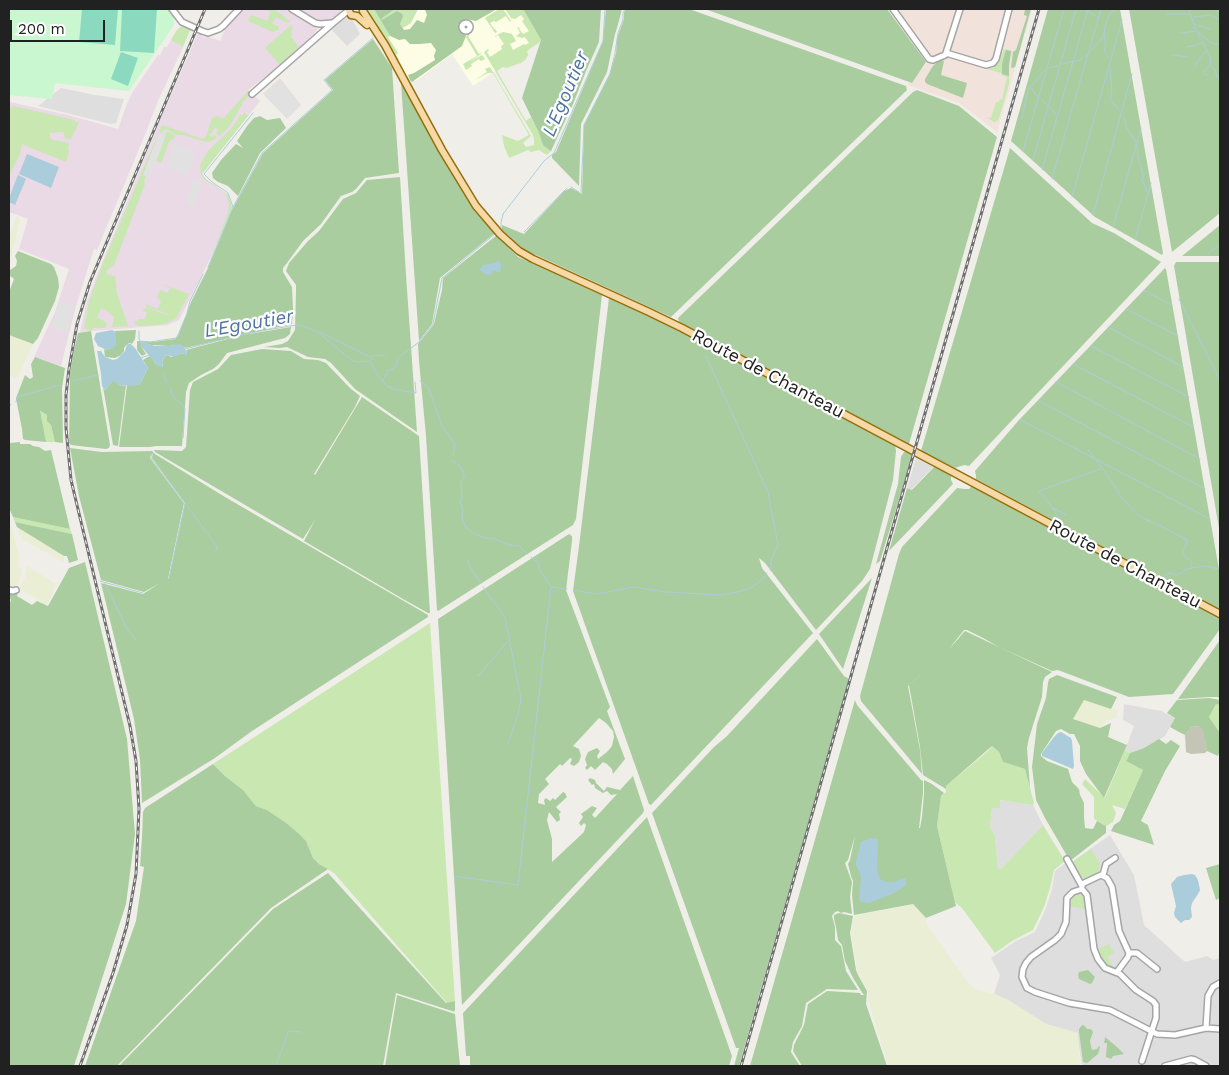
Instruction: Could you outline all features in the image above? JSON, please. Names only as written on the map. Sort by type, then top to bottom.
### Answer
[{"type":"main road","name":"Route de Chanteau","points":[[356,12],[384,45],[476,206],[498,231],[524,254],[682,328],[1220,614]]},
{"type":"street","points":[[172,9],[182,22],[205,32],[219,29],[238,9]]},
{"type":"street","points":[[292,9],[320,24],[334,22],[356,12]]},
{"type":"street","points":[[893,9],[929,59],[934,60],[945,56],[960,9]]},
{"type":"street","points":[[946,53],[986,64],[993,63],[996,59],[1009,9]]},
{"type":"street","points":[[252,94],[334,22]]},
{"type":"street","points":[[9,590],[16,590]]},
{"type":"street","points":[[1103,876],[1106,864],[1115,858]]},
{"type":"street","points":[[1067,859],[1088,898],[1095,952],[1098,959],[1105,968],[1117,972],[1156,1005],[1156,1018],[1142,1061],[1137,1066]]},
{"type":"street","points":[[1117,972],[1129,953],[1119,931],[1112,887],[1107,878],[1099,876],[1068,896],[1066,922],[1061,934],[1026,963],[1022,973],[1027,988],[1069,1003],[1110,1010],[1151,1032],[1164,1035],[1175,1035],[1206,1028],[1220,1029]]},
{"type":"street","points":[[1129,953],[1137,953],[1157,969]]},
{"type":"street","points":[[1206,1028],[1208,996],[1213,988],[1220,984]]},
{"type":"street","points":[[1165,1066],[1189,1060],[1195,1060],[1206,1066]]},
{"type":"street","points":[[1142,1061],[1146,1066]]},
{"type":"shaded area","points":[[243,9],[287,9],[318,29],[274,70],[248,90],[260,101],[202,174],[228,195],[232,207],[211,257],[179,320],[167,325],[80,332],[86,304],[93,285],[198,33],[205,38],[206,36],[220,41],[226,27]]},
{"type":"shaded area","points":[[298,9],[344,9],[333,19],[324,21],[315,20]]},
{"type":"shaded area","points":[[367,9],[523,9],[541,40],[473,86],[452,54],[416,81],[406,76]]},
{"type":"shaded area","points":[[888,9],[1032,9],[997,132],[959,103],[908,85],[928,62]]},
{"type":"shaded area","points":[[347,18],[352,19],[360,34],[347,46],[331,29]]},
{"type":"shaded area","points":[[171,40],[183,47],[158,101],[97,250],[94,249],[76,306],[61,366],[34,357],[55,312],[69,269],[19,249],[28,219],[9,212],[9,103],[68,115],[118,129],[132,93],[158,55],[160,55],[164,47],[167,47]]},
{"type":"shaded area","points":[[280,78],[301,105],[287,119],[263,94]]},
{"type":"shaded area","points":[[61,88],[124,99],[116,123],[111,124],[38,106]]},
{"type":"shaded area","points":[[159,132],[166,135],[153,170],[150,170],[152,171],[150,178],[143,175]]},
{"type":"shaded area","points":[[174,144],[193,151],[193,163],[185,174],[166,167]]},
{"type":"shaded area","points":[[194,179],[202,183],[193,208],[188,206],[186,202]]},
{"type":"shaded area","points":[[16,217],[20,218],[9,266],[9,229],[12,230]]},
{"type":"shaded area","points":[[60,301],[74,306],[67,333],[51,327]]},
{"type":"shaded area","points":[[9,335],[33,344],[17,378],[9,375]]},
{"type":"shaded area","points":[[916,458],[933,467],[911,490],[907,488]]},
{"type":"shaded area","points":[[9,523],[12,527],[19,557],[18,567],[22,568],[16,589],[9,589]]},
{"type":"shaded area","points":[[19,528],[64,556],[64,561],[21,539],[22,536],[18,533]]},
{"type":"shaded area","points":[[27,566],[56,584],[46,605],[19,588],[25,578]]},
{"type":"shaded area","points":[[1084,700],[1118,711],[1116,718],[1107,720],[1100,728],[1073,719]]},
{"type":"shaded area","points":[[1124,704],[1161,711],[1175,718],[1165,736],[1144,748],[1130,753],[1125,750],[1134,726],[1123,720]]},
{"type":"shaded area","points":[[1199,726],[1204,730],[1207,751],[1205,753],[1191,754],[1186,752],[1185,735],[1192,727]]},
{"type":"shaded area","points":[[1000,800],[1033,805],[1043,825],[998,870],[995,836],[990,827],[992,808]]},
{"type":"shaded area","points":[[1110,835],[1134,875],[1144,925],[1185,962],[1207,956],[1213,960],[1220,958],[1220,1066],[1082,1066],[1077,1033],[1046,1024],[1008,1000],[994,994],[1000,975],[991,958],[1016,941],[1035,932],[1046,908],[1055,871],[1067,862],[1069,864]]},
{"type":"shaded area","points":[[913,904],[926,918],[926,924],[967,981],[976,990],[994,994],[1008,1000],[1046,1024],[1078,1033],[1080,1066],[888,1066],[868,1000],[869,994],[858,973],[851,933],[854,916]]},
{"type":"green space","points":[[9,9],[168,9],[174,17],[174,25],[129,91],[55,83],[52,99],[9,95]]},
{"type":"green space","points":[[82,9],[118,9],[115,45],[79,42]]},
{"type":"green space","points":[[122,9],[157,9],[154,53],[120,51]]},
{"type":"green space","points":[[264,9],[273,9],[290,21],[288,23],[276,17],[272,23],[279,27],[279,29],[273,32],[248,21],[251,15],[267,21],[271,12]]},
{"type":"green space","points":[[367,9],[374,9],[390,36],[388,37],[398,53],[396,55],[399,60],[397,60]]},
{"type":"green space","points":[[374,9],[395,9],[381,19],[397,11],[403,16],[400,24],[404,30],[410,29],[417,20],[424,23],[427,15],[424,9],[497,9],[476,21],[466,19],[460,27],[461,32],[466,36],[462,46],[412,82],[408,75],[435,60],[436,50],[431,43],[410,44],[405,39],[399,40],[390,36]]},
{"type":"green space","points":[[395,9],[418,9],[411,23],[403,28],[400,24],[381,20]]},
{"type":"green space","points":[[499,9],[503,9],[511,21],[506,16],[490,23],[497,32],[495,33],[485,18]]},
{"type":"green space","points":[[505,9],[523,9],[541,40],[527,51],[526,59],[521,63],[506,68],[503,67],[497,71],[526,121],[531,117],[543,144],[552,150],[547,155],[539,150],[531,152],[528,150],[509,158],[502,135],[518,141],[529,135],[493,73],[488,73],[475,80],[487,72],[485,69],[490,67],[531,136],[523,143],[526,147],[534,145],[533,135],[484,52],[488,49],[489,51],[487,52],[490,57],[502,49],[501,46],[504,44],[498,35],[495,36],[503,32],[512,34],[516,41],[510,44],[513,50],[529,43],[525,37],[516,36],[520,33],[517,27],[520,28],[523,34],[529,31],[522,21],[524,19],[521,15],[515,19],[511,18]]},
{"type":"green space","points":[[523,9],[601,9],[599,42],[551,151],[543,145],[522,98],[541,40]]},
{"type":"green space","points":[[606,9],[622,9],[607,72],[581,124],[579,186],[552,158],[552,155],[556,152],[603,41]]},
{"type":"green space","points":[[626,9],[689,9],[906,86],[907,90],[671,317],[523,249],[502,231],[502,225],[524,234],[564,191],[571,188],[582,194],[584,125],[610,73],[616,53],[617,38]]},
{"type":"green space","points":[[705,9],[887,9],[926,62],[912,83]]},
{"type":"green space","points":[[1025,9],[1031,9],[1015,67],[1011,68],[1013,52],[1016,50],[1027,16],[1024,15]]},
{"type":"green space","points":[[1048,9],[1120,9],[1162,255],[1095,217],[1011,141]]},
{"type":"green space","points":[[1129,9],[1220,9],[1220,213],[1172,252]]},
{"type":"green space","points":[[291,25],[293,28],[291,37],[299,47],[280,65],[265,48]]},
{"type":"green space","points":[[180,27],[191,28],[183,47],[171,40]]},
{"type":"green space","points":[[468,33],[479,54],[481,53],[470,62],[482,55],[485,59],[481,61],[479,59],[466,70],[463,64],[477,56],[466,37]]},
{"type":"green space","points":[[373,39],[392,68],[399,173],[365,178],[352,192],[341,196],[321,224],[303,241],[283,268],[283,272],[292,287],[292,324],[185,348],[175,345],[150,345],[142,341],[153,342],[175,339],[178,336],[232,210],[263,153],[333,90],[325,80]]},
{"type":"green space","points":[[1004,49],[1012,51],[1009,65],[1009,84],[999,118],[994,122],[986,117],[991,118],[996,102],[999,102],[1000,99],[1002,100],[1007,77],[987,69],[989,66],[994,66],[998,63]]},
{"type":"green space","points":[[1006,50],[1011,51],[1009,76],[1002,74],[1002,64]]},
{"type":"green space","points":[[121,52],[138,58],[128,86],[111,79]]},
{"type":"green space","points":[[941,60],[944,61],[941,75],[967,83],[963,98],[925,82],[933,66]]},
{"type":"green space","points":[[401,83],[475,212],[495,233],[440,278],[432,324],[419,341]]},
{"type":"green space","points":[[917,90],[959,106],[997,137],[909,444],[679,322],[678,318]]},
{"type":"green space","points":[[248,91],[251,93],[243,102],[227,129],[219,136],[216,132],[218,130],[216,127],[210,135],[217,137],[209,142],[184,135],[176,135],[167,129],[159,133],[144,175],[146,176],[145,184],[114,265],[106,272],[115,276],[117,294],[128,326],[112,327],[114,317],[101,308],[97,318],[106,322],[105,328],[93,328],[91,331],[84,328],[88,305],[101,268],[162,125],[203,139],[206,137],[212,118],[217,116],[223,119]]},
{"type":"green space","points":[[13,106],[79,122],[71,139],[65,138],[63,132],[50,133],[50,137],[53,140],[69,143],[66,162],[22,144],[20,154],[9,176],[9,109]]},
{"type":"green space","points":[[244,112],[248,116],[202,174],[228,195],[232,207],[211,257],[228,213],[229,204],[226,194],[204,179],[201,174],[200,165],[208,151],[228,132]]},
{"type":"green space","points":[[260,116],[267,120],[280,118],[286,128],[260,153],[238,196],[228,186],[213,178],[212,173],[236,144],[243,148],[237,141],[254,118]]},
{"type":"green space","points":[[166,132],[175,136],[170,140],[167,147],[169,149],[167,148],[161,163],[156,161]]},
{"type":"green space","points":[[1010,148],[1092,223],[1114,233],[1161,262],[969,466],[964,465],[955,468],[921,451]]},
{"type":"green space","points":[[400,177],[417,432],[355,389],[325,359],[308,357],[287,347],[264,347],[288,341],[295,330],[296,285],[286,271],[289,263],[319,231],[343,199],[356,193],[367,180]]},
{"type":"green space","points":[[1220,225],[1220,256],[1182,256]]},
{"type":"green space","points":[[497,235],[518,257],[602,295],[576,519],[573,525],[438,611],[418,344],[434,324],[443,278]]},
{"type":"green space","points":[[18,251],[51,264],[58,278],[59,287],[55,301],[38,338],[33,344],[9,335],[9,292],[14,279],[9,275],[9,272],[16,266],[15,256]]},
{"type":"green space","points":[[1176,262],[1220,262],[1220,534],[1174,266]]},
{"type":"green space","points":[[1165,268],[1220,575],[1220,609],[976,479],[975,471],[1019,420]]},
{"type":"green space","points":[[162,284],[189,294],[176,318],[159,325],[139,326],[135,324],[135,321],[139,319],[145,319],[147,312],[142,310],[146,308],[169,315],[147,307],[145,304],[158,309],[161,302],[157,297],[160,290],[168,293],[170,288]]},
{"type":"green space","points":[[609,298],[677,329],[895,445],[896,451],[893,480],[870,569],[862,581],[816,630],[765,563],[759,558],[762,568],[813,633],[651,805],[649,804],[573,591]]},
{"type":"green space","points":[[291,327],[290,334],[285,338],[227,353],[213,369],[189,383],[186,392],[182,446],[119,447],[127,385],[138,385],[141,382],[148,368],[143,360],[150,356],[156,364],[163,367],[162,362],[165,356],[168,355],[171,357],[182,353],[185,354],[187,353],[186,350],[243,335]]},
{"type":"green space","points":[[136,330],[135,339],[132,344],[127,344],[121,355],[115,358],[105,357],[104,349],[107,350],[116,344],[116,333],[114,331]]},
{"type":"green space","points":[[91,331],[110,445],[106,449],[71,445],[69,443],[70,374],[74,351],[78,333]]},
{"type":"green space","points":[[137,341],[141,341],[141,346],[146,354],[142,356],[137,350]]},
{"type":"green space","points":[[262,349],[291,351],[304,359],[318,360],[326,363],[360,396],[315,475],[362,397],[419,436],[430,613],[304,541],[315,520],[303,539],[155,452],[154,450],[182,451],[186,447],[190,390],[193,382],[218,369],[231,355]]},
{"type":"green space","points":[[35,357],[65,368],[62,388],[63,443],[55,442],[51,425],[47,421],[47,415],[40,411],[46,442],[23,439],[16,398],[25,375],[30,379],[33,377],[31,364]]},
{"type":"green space","points":[[112,381],[121,386],[126,385],[118,446],[113,445],[103,387],[105,390]]},
{"type":"green space","points":[[39,411],[47,415],[55,442],[46,442]]},
{"type":"green space","points":[[20,442],[20,444],[30,444],[45,451],[51,450],[70,529],[13,517],[9,508],[9,443]]},
{"type":"green space","points":[[70,448],[102,452],[152,451],[225,497],[428,615],[428,617],[252,731],[215,758],[142,803],[140,760],[134,719],[101,583],[143,594],[160,583],[144,592],[101,580],[79,496]],"holes":[[[153,453],[152,458],[185,503],[168,579],[184,503],[150,458]]]},
{"type":"green space","points":[[904,452],[913,454],[880,561],[876,564],[898,484],[901,457]]},
{"type":"green space","points":[[935,466],[951,475],[953,484],[889,551],[907,488],[913,489]]},
{"type":"green space","points":[[972,486],[1220,619],[1220,629],[1173,694],[1129,697],[1058,670],[1052,671],[964,630],[949,649],[965,631],[1052,672],[1045,677],[1043,682],[1042,697],[1027,748],[1030,788],[1025,769],[1003,762],[999,752],[992,746],[946,786],[946,789],[923,775],[920,747],[909,685],[922,774],[861,701],[860,696],[902,547],[957,488],[969,489]]},
{"type":"green space","points":[[13,517],[70,529],[72,534],[15,522]]},
{"type":"green space","points":[[15,522],[72,534],[78,560],[69,563],[67,556],[64,556],[17,527]]},
{"type":"green space","points":[[569,534],[572,536],[572,541],[566,590],[610,707],[607,711],[625,759],[613,774],[612,769],[603,762],[595,770],[591,766],[587,770],[585,768],[587,765],[585,759],[588,752],[597,748],[600,751],[597,756],[598,759],[612,746],[613,731],[599,718],[573,746],[579,749],[581,756],[579,762],[574,766],[570,764],[572,759],[570,758],[562,766],[560,764],[545,779],[549,784],[539,794],[538,803],[545,805],[544,800],[546,798],[550,801],[553,798],[555,800],[563,792],[567,797],[556,807],[561,812],[559,814],[560,820],[557,822],[549,812],[547,820],[552,839],[552,862],[584,832],[586,825],[584,823],[581,826],[579,823],[583,817],[581,814],[592,806],[597,808],[592,815],[595,818],[617,794],[611,795],[607,791],[603,793],[595,788],[594,784],[592,785],[588,780],[590,778],[595,780],[604,791],[607,787],[620,790],[633,776],[644,810],[462,1005],[438,619]]},
{"type":"green space","points":[[85,562],[127,739],[135,834],[126,904],[74,1066],[9,1066],[9,605],[11,600],[9,589],[18,591],[17,596],[32,605],[37,601],[48,606],[69,568]]},
{"type":"green space","points":[[872,578],[843,669],[819,634]]},
{"type":"green space","points":[[430,623],[455,1001],[447,1003],[334,873],[313,858],[306,841],[285,822],[267,810],[256,806],[243,790],[213,764]]},
{"type":"green space","points":[[817,639],[844,676],[849,679],[739,1066],[734,1066],[739,1048],[736,1048],[652,813]]},
{"type":"green space","points":[[1220,640],[1220,699],[1218,697],[1210,697],[1178,699]]},
{"type":"green space","points":[[1057,675],[1117,697],[1111,709],[1084,700],[1073,719],[1100,728],[1111,723],[1108,737],[1127,745],[1104,798],[1086,774],[1080,761],[1080,746],[1074,734],[1061,729],[1056,731],[1041,754],[1047,761],[1068,769],[1072,782],[1079,789],[1084,803],[1085,828],[1093,829],[1097,821],[1106,826],[1106,833],[1070,861],[1036,800],[1032,767],[1037,724],[1046,698],[1049,679]]},
{"type":"green space","points":[[1209,698],[1220,700],[1220,705],[1216,704],[1209,717],[1220,733],[1218,756],[1207,751],[1203,730],[1199,726],[1192,727],[1185,735],[1170,727],[1175,718],[1167,713],[1177,700]]},
{"type":"green space","points":[[855,700],[857,705],[923,781],[919,828],[922,817],[924,780],[944,793],[941,796],[937,826],[956,906],[926,918],[913,904],[854,915],[853,881],[848,864],[855,836],[848,860],[845,863],[852,882],[850,897],[852,914],[838,911],[832,916],[835,927],[835,940],[841,946],[846,971],[858,990],[827,989],[806,1003],[802,1026],[793,1042],[791,1052],[800,1066],[750,1066]]},
{"type":"green space","points":[[1216,704],[1220,705],[1220,733],[1209,717]]},
{"type":"green space","points":[[1159,739],[1166,744],[1171,740],[1180,746],[1165,771],[1141,821],[1148,825],[1154,845],[1111,831],[1114,825],[1120,821],[1143,770],[1126,761],[1130,753],[1144,748]]},
{"type":"green space","points":[[992,746],[999,752],[1003,762],[1025,769],[1034,803],[1033,805],[1000,800],[1000,808],[992,808],[990,827],[995,836],[998,869],[1001,869],[1043,825],[1065,861],[1054,870],[1044,907],[1033,930],[995,953],[962,908],[955,902],[937,826],[941,796],[946,792],[946,786]]},
{"type":"green space","points":[[1125,750],[1130,753],[1126,761],[1143,770],[1125,809],[1112,805],[1116,813],[1113,822],[1106,826],[1094,819],[1094,797],[1082,784],[1085,779],[1105,798]]},
{"type":"green space","points":[[213,764],[243,790],[256,806],[267,810],[298,833],[306,841],[313,858],[328,869],[271,908],[117,1066],[85,1066],[136,921],[144,867],[140,866],[143,812],[145,808]]},
{"type":"green space","points":[[647,817],[732,1056],[729,1066],[470,1066],[470,1056],[466,1056],[463,1013]]},
{"type":"green space","points":[[1091,849],[1100,864],[1098,873],[1087,880],[1083,877],[1080,878],[1073,866],[1074,861]]},
{"type":"green space","points":[[1220,864],[1220,898],[1216,900],[1206,868]]},
{"type":"green space","points":[[328,873],[446,1003],[455,1001],[455,1011],[453,1010],[455,1012],[396,993],[383,1066],[119,1066],[273,909]]},
{"type":"green space","points":[[1078,893],[1086,898],[1088,910],[1070,906],[1072,896]]},
{"type":"green space","points":[[839,913],[853,916],[850,933],[856,970],[867,991],[866,1004],[887,1066],[802,1066],[793,1051],[804,1025],[808,1004],[827,991],[865,995],[853,978],[845,961],[842,945],[838,940],[834,915]]},
{"type":"green space","points":[[1109,944],[1114,953],[1107,957],[1115,969],[1113,970],[1104,966],[1096,950]]},
{"type":"green space","points":[[1088,970],[1095,977],[1090,984],[1079,979],[1078,975],[1079,972]]},
{"type":"green space","points":[[397,995],[455,1014],[460,1066],[385,1066]]},
{"type":"green space","points":[[1082,1025],[1093,1032],[1090,1041],[1092,1050],[1100,1047],[1098,1054],[1087,1063],[1083,1062],[1079,1032]]},
{"type":"green space","points":[[1105,1037],[1124,1054],[1113,1056],[1111,1059],[1106,1057],[1107,1043],[1104,1043]]},
{"type":"water","points":[[27,154],[59,167],[51,188],[19,174]]},
{"type":"water","points":[[18,175],[26,179],[15,205],[9,202],[9,198]]},
{"type":"water","points":[[497,261],[501,264],[500,272],[494,271],[488,275],[480,270],[483,265]]},
{"type":"water","points":[[112,330],[116,333],[114,348],[107,350],[98,346],[94,339],[96,333]]},
{"type":"water","points":[[140,341],[155,346],[180,344],[187,353],[186,357],[182,353],[174,357],[165,356],[162,362],[163,367],[160,367],[141,346]]},
{"type":"water","points":[[127,344],[131,344],[135,348],[148,368],[138,385],[121,386],[114,381],[105,390],[102,386],[97,351],[101,351],[105,357],[113,360],[117,359],[125,351]]},
{"type":"water","points":[[1061,732],[1071,738],[1072,741],[1073,769],[1042,756],[1042,753],[1054,737]]},
{"type":"water","points":[[871,838],[878,839],[877,871],[880,879],[886,882],[894,882],[905,878],[906,885],[894,893],[869,903],[861,902],[859,899],[861,878],[856,861],[861,842]]},
{"type":"water","points":[[1192,874],[1198,880],[1200,890],[1192,903],[1192,917],[1181,923],[1175,917],[1176,906],[1171,884],[1177,877]]},
{"type":"waterway","name":"L'Egoutier","points":[[500,231],[503,214],[544,161],[554,153],[603,41],[605,9]]},
{"type":"waterway","points":[[581,193],[584,125],[610,74],[625,9]]},
{"type":"waterway","points":[[1023,151],[1064,9]]},
{"type":"waterway","points":[[1033,160],[1076,9]]},
{"type":"waterway","points":[[1085,9],[1098,18]]},
{"type":"waterway","points":[[1042,170],[1088,9]]},
{"type":"waterway","points":[[1052,179],[1101,9]]},
{"type":"waterway","points":[[1109,58],[1104,51],[1106,44],[1104,42],[1105,26],[1110,13],[1119,9]]},
{"type":"waterway","points":[[1189,9],[1199,37],[1211,58],[1210,65],[1220,79]]},
{"type":"waterway","points":[[1211,9],[1220,11]]},
{"type":"waterway","points":[[1167,14],[1189,14]]},
{"type":"waterway","points":[[1193,17],[1211,15],[1220,20]]},
{"type":"waterway","points":[[1072,197],[1122,20]]},
{"type":"waterway","points":[[1194,24],[1210,29]]},
{"type":"waterway","points":[[1181,33],[1197,31]]},
{"type":"waterway","points":[[1199,33],[1210,42],[1220,45]]},
{"type":"waterway","points":[[1090,52],[1104,36]]},
{"type":"waterway","points":[[208,267],[232,209],[262,153],[332,90],[324,80],[373,38]]},
{"type":"waterway","points":[[1187,47],[1203,43]]},
{"type":"waterway","points":[[1194,67],[1206,51]]},
{"type":"waterway","points":[[1062,64],[1080,60],[1086,55]]},
{"type":"waterway","points":[[1173,55],[1188,57]]},
{"type":"waterway","points":[[1204,72],[1210,65]]},
{"type":"waterway","points":[[1048,68],[1058,66]]},
{"type":"waterway","points":[[1110,68],[1112,94],[1110,100],[1119,110]]},
{"type":"waterway","points":[[1022,118],[1028,90],[1045,70]]},
{"type":"waterway","points":[[1093,215],[1132,74]]},
{"type":"waterway","points":[[1031,88],[1037,96]]},
{"type":"waterway","points":[[1042,100],[1057,115]]},
{"type":"waterway","points":[[233,207],[228,193],[204,174],[253,113]]},
{"type":"waterway","points":[[1124,117],[1127,129],[1136,142]]},
{"type":"waterway","points":[[1113,227],[1141,128]]},
{"type":"waterway","points":[[1137,146],[1143,176],[1142,180],[1148,193]]},
{"type":"waterway","points":[[1135,240],[1151,183]]},
{"type":"waterway","points":[[571,187],[579,192]]},
{"type":"waterway","points":[[524,232],[567,188]]},
{"type":"waterway","name":"L'Egoutier","points":[[383,381],[388,370],[396,366],[398,358],[419,342],[433,324],[442,278],[496,233]]},
{"type":"waterway","points":[[1208,254],[1220,244]]},
{"type":"waterway","points":[[187,313],[190,301],[203,274]]},
{"type":"waterway","points":[[1144,290],[1171,304]]},
{"type":"waterway","points":[[1179,299],[1220,380]]},
{"type":"waterway","points":[[1126,309],[1178,336]]},
{"type":"waterway","points":[[139,331],[140,341],[150,342],[176,338],[186,316]]},
{"type":"waterway","name":"L'Egoutier","points":[[185,349],[244,334],[299,325],[316,331],[353,361],[371,362],[377,374],[386,385],[393,389],[416,393],[415,382]]},
{"type":"waterway","points":[[1108,327],[1183,367]]},
{"type":"waterway","points":[[320,332],[374,359]]},
{"type":"waterway","points":[[1091,346],[1189,397]]},
{"type":"waterway","name":"L'Egoutier","points":[[141,358],[149,355]]},
{"type":"waterway","points":[[370,356],[385,355]]},
{"type":"waterway","points":[[706,356],[768,492],[778,545],[771,560],[770,570]]},
{"type":"waterway","points":[[1073,364],[1193,427]]},
{"type":"waterway","points":[[163,374],[167,382]]},
{"type":"waterway","name":"L'Egoutier","points":[[73,381],[98,375]]},
{"type":"waterway","points":[[420,381],[428,387],[442,426],[455,444],[453,455]]},
{"type":"waterway","points":[[1056,382],[1200,459]]},
{"type":"waterway","name":"L'Egoutier","points":[[16,402],[17,397],[60,385]]},
{"type":"waterway","points":[[170,389],[174,397],[185,408],[183,438]]},
{"type":"waterway","points":[[1039,401],[1205,489]]},
{"type":"waterway","points":[[1021,420],[1210,519]]},
{"type":"waterway","points":[[1088,450],[1094,457]]},
{"type":"waterway","points":[[152,451],[151,458],[185,503],[169,578]]},
{"type":"waterway","points":[[451,460],[460,466],[464,475],[461,481],[462,498],[460,501],[463,510],[462,520],[466,527],[475,534],[485,538],[520,546],[527,554]]},
{"type":"waterway","points":[[1096,460],[1122,498],[1137,514],[1187,540],[1183,551],[1185,557],[1192,562],[1191,569]]},
{"type":"waterway","points":[[1059,524],[1061,521],[1039,491],[1100,469]]},
{"type":"waterway","points":[[185,503],[217,547],[216,551]]},
{"type":"waterway","points":[[1053,508],[1066,515]]},
{"type":"waterway","points":[[531,557],[539,564],[539,569],[551,587],[567,589]]},
{"type":"waterway","points":[[468,560],[468,564],[481,583]]},
{"type":"waterway","points":[[1161,578],[1169,573],[1176,575],[1186,569],[1198,567],[1207,566],[1218,569]]},
{"type":"waterway","points":[[573,590],[597,594],[634,587],[665,592],[721,595],[752,587],[763,579],[767,573]]},
{"type":"waterway","points":[[100,581],[143,593]]},
{"type":"waterway","points":[[105,583],[127,629],[136,640]]},
{"type":"waterway","points":[[483,587],[505,617],[521,699],[508,744]]},
{"type":"waterway","points":[[454,876],[518,885],[551,587]]},
{"type":"waterway","points":[[478,676],[508,641]]},
{"type":"waterway","points":[[276,1066],[288,1032],[301,1032]]},
{"type":"railway","points":[[80,1066],[113,973],[127,925],[136,874],[139,809],[136,761],[130,726],[71,480],[66,428],[66,395],[69,369],[77,324],[90,282],[205,9]]},
{"type":"railway","points":[[741,1066],[1039,9]]}]
